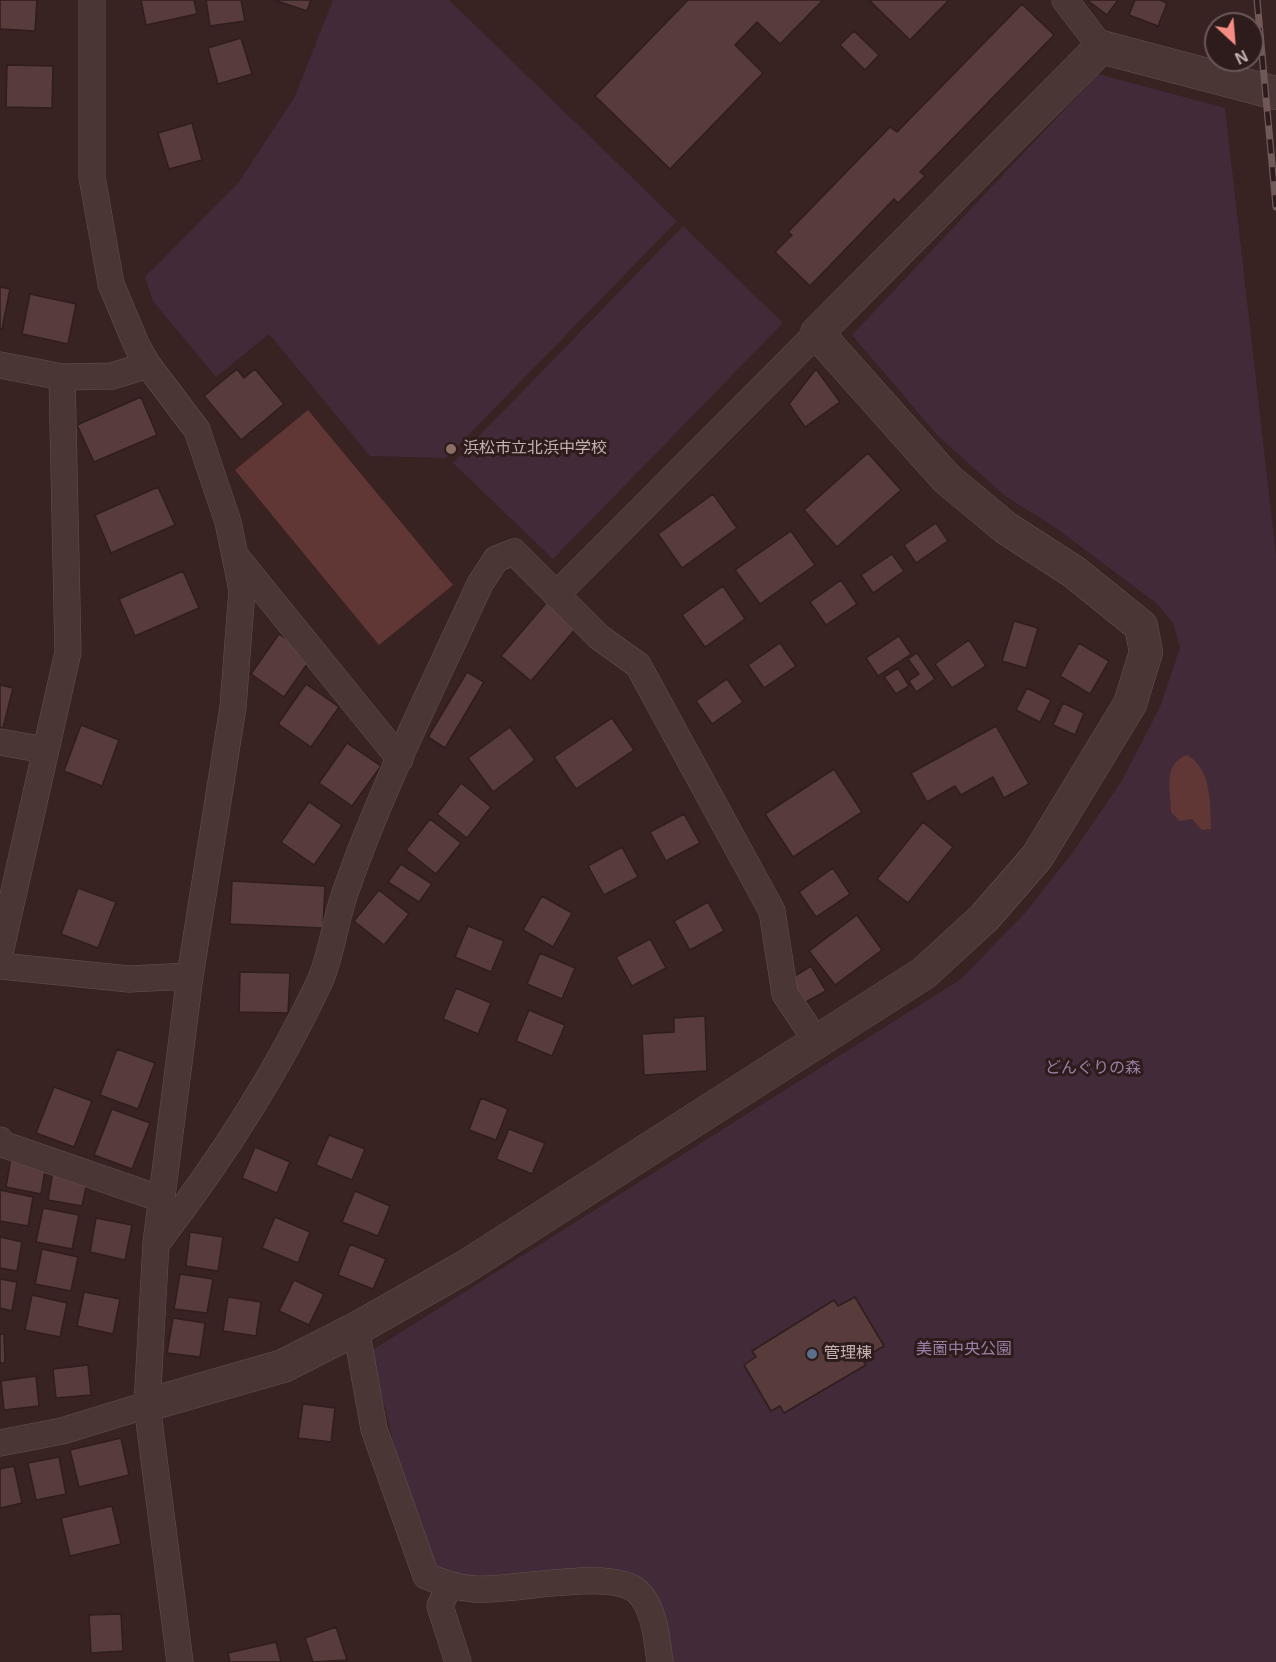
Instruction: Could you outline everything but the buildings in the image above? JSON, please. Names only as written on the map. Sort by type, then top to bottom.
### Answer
[{"type":"street","points":[[92,0],[92,177],[111,284],[137,346],[148,365],[197,430],[228,522],[242,590],[233,707],[190,976],[156,1243],[147,1405],[180,1662]]},
{"type":"street","points":[[1065,0],[1101,47],[1276,93]]},
{"type":"street","points":[[556,595],[1101,47]]},
{"type":"street","points":[[0,1443],[62,1431],[283,1365],[356,1329],[465,1267],[924,973],[984,918],[1036,857],[1130,704],[1146,652],[1140,626],[1074,572],[1006,528],[946,478],[817,333]]},
{"type":"street","points":[[0,365],[62,377],[112,376],[148,365]]},
{"type":"street","points":[[0,953],[68,652],[62,377]]},
{"type":"street","points":[[156,1243],[221,1157],[283,1055],[321,978],[345,893],[400,759],[480,584],[495,559],[514,552],[599,636],[638,665],[772,911],[785,994],[817,1042]]},
{"type":"street","points":[[234,555],[400,759]]},
{"type":"street","points":[[0,742],[45,750]]},
{"type":"street","points":[[0,966],[129,979],[190,976]]},
{"type":"street","points":[[1,1145],[161,1199]]},
{"type":"street","points":[[356,1329],[374,1430],[426,1576],[449,1586],[476,1589],[607,1580],[637,1591],[647,1603],[656,1635],[660,1662]]},
{"type":"street","points":[[449,1586],[440,1606],[458,1662]]},
{"type":"green space","points":[[333,0],[449,0],[677,221],[446,458],[370,456],[269,334],[216,377],[153,301],[145,277],[239,182],[294,98]]},
{"type":"green space","name":"美薗中央公園","points":[[1098,74],[1225,108],[1276,555],[1276,1662],[656,1662],[637,1591],[426,1576],[371,1351],[961,979],[1025,913],[1073,852],[1121,782],[1160,707],[1180,648],[1173,623],[1156,603],[1056,528],[1005,496],[938,436],[852,335]]},
{"type":"green space","points":[[683,226],[783,323],[553,559],[453,463]]},
{"type":"shaded area","points":[[308,410],[453,585],[379,645],[235,470]]},
{"type":"shaded area","points":[[1187,755],[1195,761],[1205,778],[1210,798],[1211,829],[1202,830],[1192,819],[1180,821],[1171,812],[1169,786],[1171,771],[1179,759]]},
{"type":"railway","points":[[1257,0],[1276,207]]},
{"type":"place","name":"浜松市立北浜中学校","points":[[451,449]]},
{"type":"place","name":"管理棟","points":[[812,1354]]},
{"type":"park label","name":"どんぐりの森","points":[[1093,1069]]}]
